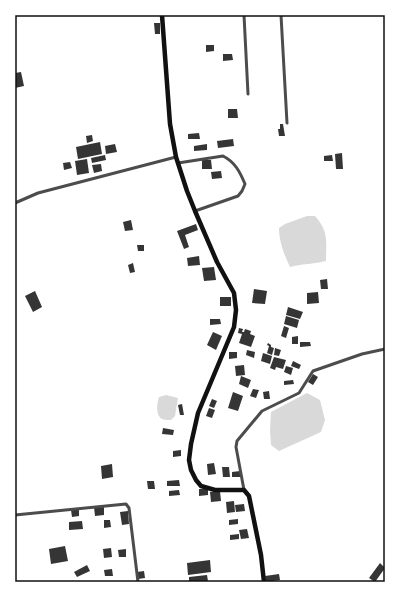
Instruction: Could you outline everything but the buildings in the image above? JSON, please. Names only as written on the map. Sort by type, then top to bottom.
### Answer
[{"type":"main road","points":[[162,15],[170,124],[176,157],[195,210],[218,262],[234,293],[236,310],[234,327],[198,413],[189,460],[191,470],[201,486],[215,490],[244,490],[248,496],[261,556],[264,582]]},
{"type":"street","points":[[244,15],[248,94]]},
{"type":"street","points":[[281,15],[287,123]]},
{"type":"street","points":[[178,162],[223,156],[233,163],[238,169],[245,184],[238,196],[195,210]]},
{"type":"street","points":[[15,203],[38,193],[176,157]]},
{"type":"street","points":[[244,490],[236,447],[237,441],[262,411],[299,393],[313,371],[362,354],[385,349]]},
{"type":"street","points":[[15,515],[126,504],[129,508],[138,582]]},
{"type":"shaded area","points":[[307,216],[315,216],[323,227],[326,237],[326,261],[290,267],[282,248],[279,228],[285,224]]},
{"type":"shaded area","points":[[307,393],[320,400],[325,420],[321,432],[279,451],[271,445],[271,412]]},
{"type":"shaded area","points":[[166,395],[178,398],[175,416],[171,420],[162,419],[157,412],[159,397]]}]
